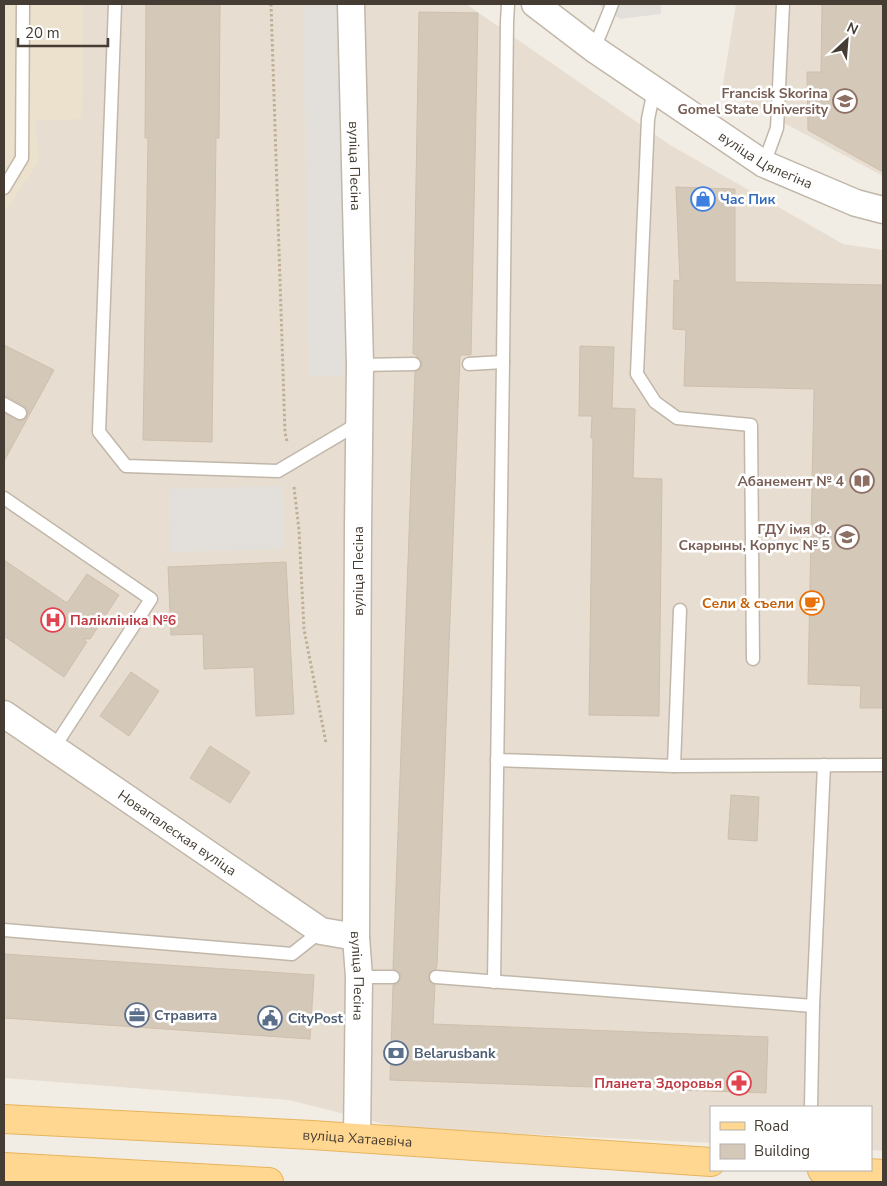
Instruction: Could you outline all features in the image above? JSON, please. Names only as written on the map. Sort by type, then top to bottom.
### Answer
[{"type":"main road","name":"вуліца Хатаевіча","points":[[4,1119],[282,1133],[710,1162]]},
{"type":"main road","points":[[4,1167],[269,1182]]},
{"type":"main road","points":[[837,1171],[883,1174]]},
{"type":"street","name":"вуліца Песіна","points":[[351,4],[360,365],[356,937],[359,977],[357,1138]]},
{"type":"street","name":"вуліца Цялегіна","points":[[535,4],[594,49],[764,164],[856,203],[883,210]]},
{"type":"street","name":"Новапалеская вуліца","points":[[4,714],[321,931],[356,937]]},
{"type":"lane","points":[[4,188],[22,158],[23,4]]},
{"type":"lane","points":[[115,4],[99,432],[126,466],[278,471],[359,424]]},
{"type":"lane","points":[[494,982],[508,4]]},
{"type":"lane","points":[[594,49],[612,4]]},
{"type":"lane","points":[[764,164],[777,128],[782,4]]},
{"type":"lane","points":[[654,90],[648,119],[637,374],[655,402],[677,418],[751,425],[753,659]]},
{"type":"lane","points":[[469,364],[503,362]]},
{"type":"lane","points":[[360,365],[414,364]]},
{"type":"lane","points":[[4,404],[20,414]]},
{"type":"lane","points":[[4,498],[151,599],[53,749]]},
{"type":"lane","points":[[674,766],[680,610]]},
{"type":"lane","points":[[497,760],[674,766],[883,764]]},
{"type":"lane","points":[[811,1106],[812,1006],[824,765]]},
{"type":"lane","points":[[4,930],[292,954],[321,931]]},
{"type":"lane","points":[[359,977],[393,977]]},
{"type":"lane","points":[[436,977],[812,1006]]},
{"type":"shaded area","points":[[4,4],[466,4],[670,145],[843,244],[883,250],[883,1151],[872,1150],[872,1106],[710,1106],[710,1143],[400,1128],[289,1100],[4,1078]]},
{"type":"shaded area","points":[[4,4],[83,4],[82,119],[35,121],[39,161],[4,214]]},
{"type":"shaded area","points":[[303,4],[340,4],[346,376],[309,376]]},
{"type":"shaded area","points":[[597,4],[661,4],[661,14],[620,19]]},
{"type":"shaded area","points":[[736,4],[883,4],[883,176],[722,90]]},
{"type":"shaded area","points":[[282,486],[284,549],[170,552],[169,489]]},
{"type":"building","points":[[146,4],[220,4],[219,138],[216,138],[212,442],[143,440],[148,138],[145,138]]},
{"type":"building","name":"Francisk Skorina Gomel State University","points":[[822,4],[883,4],[883,172],[808,130],[807,72],[821,72]]},
{"type":"building","points":[[419,12],[478,13],[471,355],[460,355],[437,965],[436,969],[430,972],[428,977],[431,983],[435,985],[433,1024],[768,1037],[766,1093],[390,1080],[393,985],[397,984],[401,977],[400,973],[393,969],[415,372],[421,368],[422,364],[421,359],[416,354],[413,354]]},
{"type":"building","name":"ГДУ імя Ф. Скарыны, Корпус № 5","points":[[676,187],[735,189],[735,282],[883,285],[883,708],[860,708],[861,686],[808,684],[814,389],[684,386],[686,330],[673,329],[674,280],[680,281]]},
{"type":"building","points":[[4,345],[54,370],[4,461],[4,413],[20,421],[25,420],[28,413],[24,406],[4,396]]},
{"type":"building","points":[[580,346],[614,347],[612,408],[635,409],[633,478],[662,479],[659,716],[589,715],[593,438],[591,438],[592,416],[579,416]]},
{"type":"building","name":"Паліклініка №6","points":[[4,560],[67,603],[87,574],[119,595],[90,639],[83,639],[87,642],[64,677],[4,636]]},
{"type":"building","points":[[286,562],[294,714],[256,716],[254,667],[204,669],[203,634],[171,635],[168,567]]},
{"type":"building","points":[[131,672],[159,691],[129,736],[100,716]]},
{"type":"building","points":[[210,746],[250,772],[230,803],[190,778]]},
{"type":"building","points":[[731,795],[759,797],[757,841],[728,839]]},
{"type":"building","points":[[4,954],[314,975],[310,1039],[4,1018]]},
{"type":"place","name":"Francisk Skorina Gomel State University","points":[[845,101]]},
{"type":"place","name":"Час Пик","points":[[703,199]]},
{"type":"place","name":"Абанемент № 4","points":[[862,481]]},
{"type":"place","name":"ГДУ імя Ф. Скарыны, Корпус № 5","points":[[847,537]]},
{"type":"place","name":"Сели & съели","points":[[812,603]]},
{"type":"place","name":"Паліклініка №6","points":[[53,620]]},
{"type":"place","name":"Стравита","points":[[137,1015]]},
{"type":"place","name":"CityPost","points":[[270,1018]]},
{"type":"place","name":"Belarusbank","points":[[396,1053]]},
{"type":"place","name":"Планета Здоровья","points":[[739,1083]]}]
